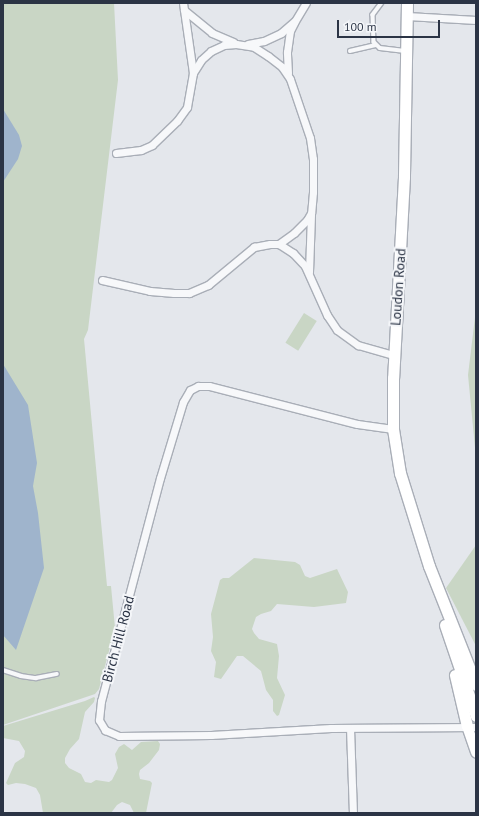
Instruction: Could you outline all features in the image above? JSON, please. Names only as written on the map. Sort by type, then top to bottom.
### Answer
[{"type":"main road","name":"Loudon Road","points":[[407,3],[403,215],[394,355],[393,429],[400,473],[429,566]]},
{"type":"main road","points":[[429,566],[434,591],[472,726],[476,752]]},
{"type":"main road","points":[[429,566],[476,685]]},
{"type":"main road","points":[[446,630],[476,716]]},
{"type":"street","points":[[306,3],[290,32],[286,63],[310,138],[313,176],[310,274]]},
{"type":"street","points":[[184,6],[212,33],[226,40],[256,48],[268,56],[282,67],[290,79]]},
{"type":"street","points":[[116,153],[149,147],[172,126],[187,107],[193,73],[184,6]]},
{"type":"street","points":[[407,16],[476,20]]},
{"type":"street","points":[[193,73],[201,60],[211,51],[227,44],[254,44],[268,39],[285,30],[295,21]]},
{"type":"street","points":[[279,244],[303,225],[311,213]]},
{"type":"street","points":[[102,280],[150,291],[189,293],[208,285],[254,247],[279,244],[297,256],[310,274],[327,316],[340,333],[366,348],[394,355]]},
{"type":"street","name":"Birch Hill Road","points":[[393,429],[357,424],[209,386],[198,386],[190,390],[183,402],[160,478],[99,714],[100,723],[105,730],[119,736],[211,735],[350,728],[472,726]]},
{"type":"street","points":[[350,728],[353,813]]},
{"type":"lane","points":[[375,45],[373,37],[373,19],[375,11],[382,3]]},
{"type":"lane","points":[[350,51],[375,45],[383,49],[406,51]]},
{"type":"lane","points":[[3,670],[21,676],[36,678],[57,674]]},
{"type":"green space","points":[[3,3],[114,3],[118,80],[88,330],[84,339],[107,586],[111,586],[115,628],[99,689],[95,694],[3,725]]},
{"type":"green space","points":[[476,309],[476,458],[468,375]]},
{"type":"green space","points":[[304,313],[317,321],[298,351],[285,343]]},
{"type":"green space","points":[[476,545],[476,646],[446,588]]},
{"type":"green space","points":[[254,558],[295,562],[300,565],[305,576],[310,578],[337,569],[348,592],[346,603],[314,607],[277,604],[271,611],[256,617],[252,629],[254,633],[259,639],[277,644],[279,656],[277,678],[285,695],[279,715],[277,716],[273,711],[273,700],[266,690],[261,671],[243,656],[237,656],[221,679],[214,677],[216,662],[211,651],[213,637],[211,614],[220,580],[223,578],[229,578]]},
{"type":"green space","points":[[94,697],[94,702],[85,712],[79,739],[70,749],[65,758],[65,763],[69,768],[81,774],[85,782],[91,783],[96,780],[109,782],[112,780],[118,768],[115,754],[119,747],[124,744],[132,750],[141,742],[158,741],[160,744],[159,750],[149,763],[140,770],[139,774],[140,779],[150,781],[152,783],[146,813],[134,813],[130,805],[122,802],[117,805],[111,813],[43,813],[40,795],[36,788],[25,784],[16,783],[8,785],[6,783],[15,763],[24,757],[25,751],[19,741],[3,738],[3,726]]},
{"type":"water","points":[[3,109],[19,135],[22,146],[18,159],[3,182]]},
{"type":"water","points":[[3,364],[28,405],[37,463],[33,486],[38,513],[44,568],[16,650],[3,635]]}]
